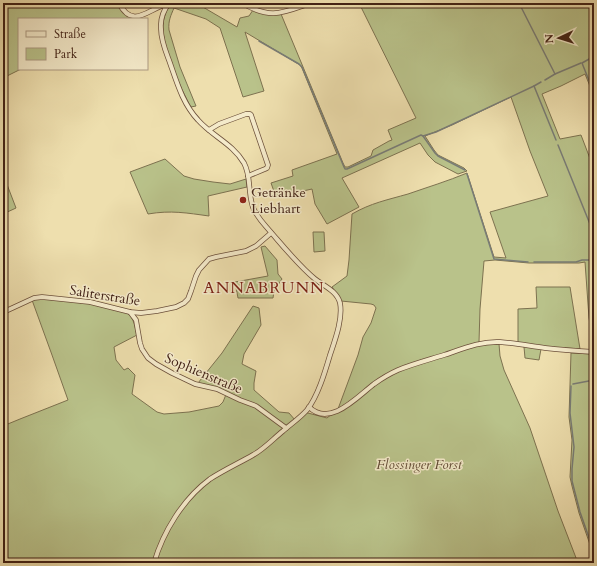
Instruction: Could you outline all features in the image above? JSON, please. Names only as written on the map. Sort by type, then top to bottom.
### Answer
[{"type":"street","points":[[119,3],[128,15],[137,16],[143,15],[169,3]]},
{"type":"street","points":[[154,563],[160,545],[172,522],[195,492],[209,480],[262,449],[298,419],[309,407],[321,382],[340,319],[340,303],[333,292],[316,280],[300,264],[259,218],[252,206],[245,165],[235,151],[198,121],[184,100],[164,47],[161,34],[161,19],[169,3]]},
{"type":"street","points":[[242,3],[260,12],[271,14],[284,12],[311,3]]},
{"type":"street","points":[[209,130],[219,124],[246,114],[251,115],[268,165],[267,168],[248,176]]},
{"type":"street","name":"Saliterstraße","points":[[3,303],[5,308],[8,310],[38,297],[90,302],[130,312],[141,313],[171,309],[181,306],[188,299],[199,270],[209,259],[249,250],[271,233]]},
{"type":"street","name":"Sophienstraße","points":[[130,312],[136,320],[142,349],[148,358],[156,364],[196,384],[217,389],[256,406],[286,428]]},
{"type":"street","points":[[136,320],[141,313]]},
{"type":"street","points":[[309,407],[321,413],[334,413],[344,408],[375,383],[394,372],[417,363],[480,344],[500,342],[571,351],[594,352]]},
{"type":"green space","points":[[3,3],[117,3],[124,13],[134,18],[18,18],[19,70],[3,78]]},
{"type":"green space","name":"Flossinger Forst","points":[[171,3],[196,3],[237,27],[240,18],[249,16],[253,10],[281,14],[343,163],[345,167],[348,167],[371,156],[373,150],[392,140],[388,130],[416,118],[359,3],[594,3],[594,96],[585,74],[542,94],[560,139],[581,135],[594,169],[594,347],[589,318],[585,262],[529,263],[495,260],[484,261],[478,345],[499,344],[500,356],[504,370],[530,428],[558,511],[578,563],[3,563],[3,426],[68,400],[32,300],[39,298],[94,304],[128,313],[133,320],[137,335],[114,347],[116,360],[124,370],[128,368],[135,375],[132,394],[157,412],[164,414],[189,412],[219,406],[223,402],[227,392],[198,383],[222,353],[253,306],[259,308],[261,325],[244,354],[242,364],[256,371],[254,390],[279,412],[289,413],[295,420],[304,412],[327,418],[338,409],[363,337],[371,323],[376,308],[371,304],[341,301],[332,287],[347,276],[352,214],[373,204],[408,194],[467,173],[494,257],[506,258],[490,212],[548,196],[511,97],[425,136],[438,155],[467,171],[458,174],[435,162],[420,143],[342,178],[359,207],[327,224],[315,204],[312,189],[276,197],[271,183],[293,176],[292,170],[337,154],[300,65],[245,32],[264,91],[243,97],[220,28],[206,19],[174,8],[169,21],[169,30],[180,67],[196,106],[191,107],[172,66],[165,42],[163,23]]},
{"type":"green space","points":[[165,159],[184,176],[194,179],[230,184],[246,179],[247,187],[208,196],[209,216],[172,212],[148,214],[130,172]]},
{"type":"green space","points":[[3,174],[16,208],[3,214]]},
{"type":"green space","points":[[313,232],[324,232],[325,251],[314,252]]},
{"type":"green space","points":[[265,246],[277,260],[278,274],[282,279],[274,291],[273,298],[238,298],[235,282],[268,276],[261,247]]},
{"type":"green space","points":[[536,287],[570,287],[580,349],[541,349],[539,360],[525,358],[524,347],[518,342],[518,309],[537,308]]},
{"type":"green space","points":[[571,353],[594,354],[594,556],[579,513],[570,477],[572,440],[569,417]]},
{"type":"waterway","points":[[307,7],[324,3]]},
{"type":"waterway","points":[[519,3],[555,74],[545,80]]},
{"type":"waterway","points":[[589,3],[594,11]]},
{"type":"waterway","points":[[259,41],[302,67],[345,169],[421,135],[423,136],[436,132],[534,86]]},
{"type":"waterway","points":[[591,58],[582,63],[594,93]]},
{"type":"waterway","points":[[555,74],[581,63]]},
{"type":"waterway","points":[[541,82],[534,86],[556,140]]},
{"type":"waterway","points":[[423,136],[438,156],[465,170]]},
{"type":"waterway","points":[[558,145],[594,234]]},
{"type":"waterway","points":[[467,174],[494,259],[528,262]]},
{"type":"waterway","points":[[534,262],[576,262],[582,260],[594,260]]},
{"type":"waterway","points":[[573,384],[594,380]]},
{"type":"waterway","points":[[571,386],[570,413],[574,447],[572,481],[580,512],[594,552]]},
{"type":"place","name":"Getränke Liebhart","points":[[243,200]]},
{"type":"district","name":"ANNABRUNN","points":[[264,287]]}]
